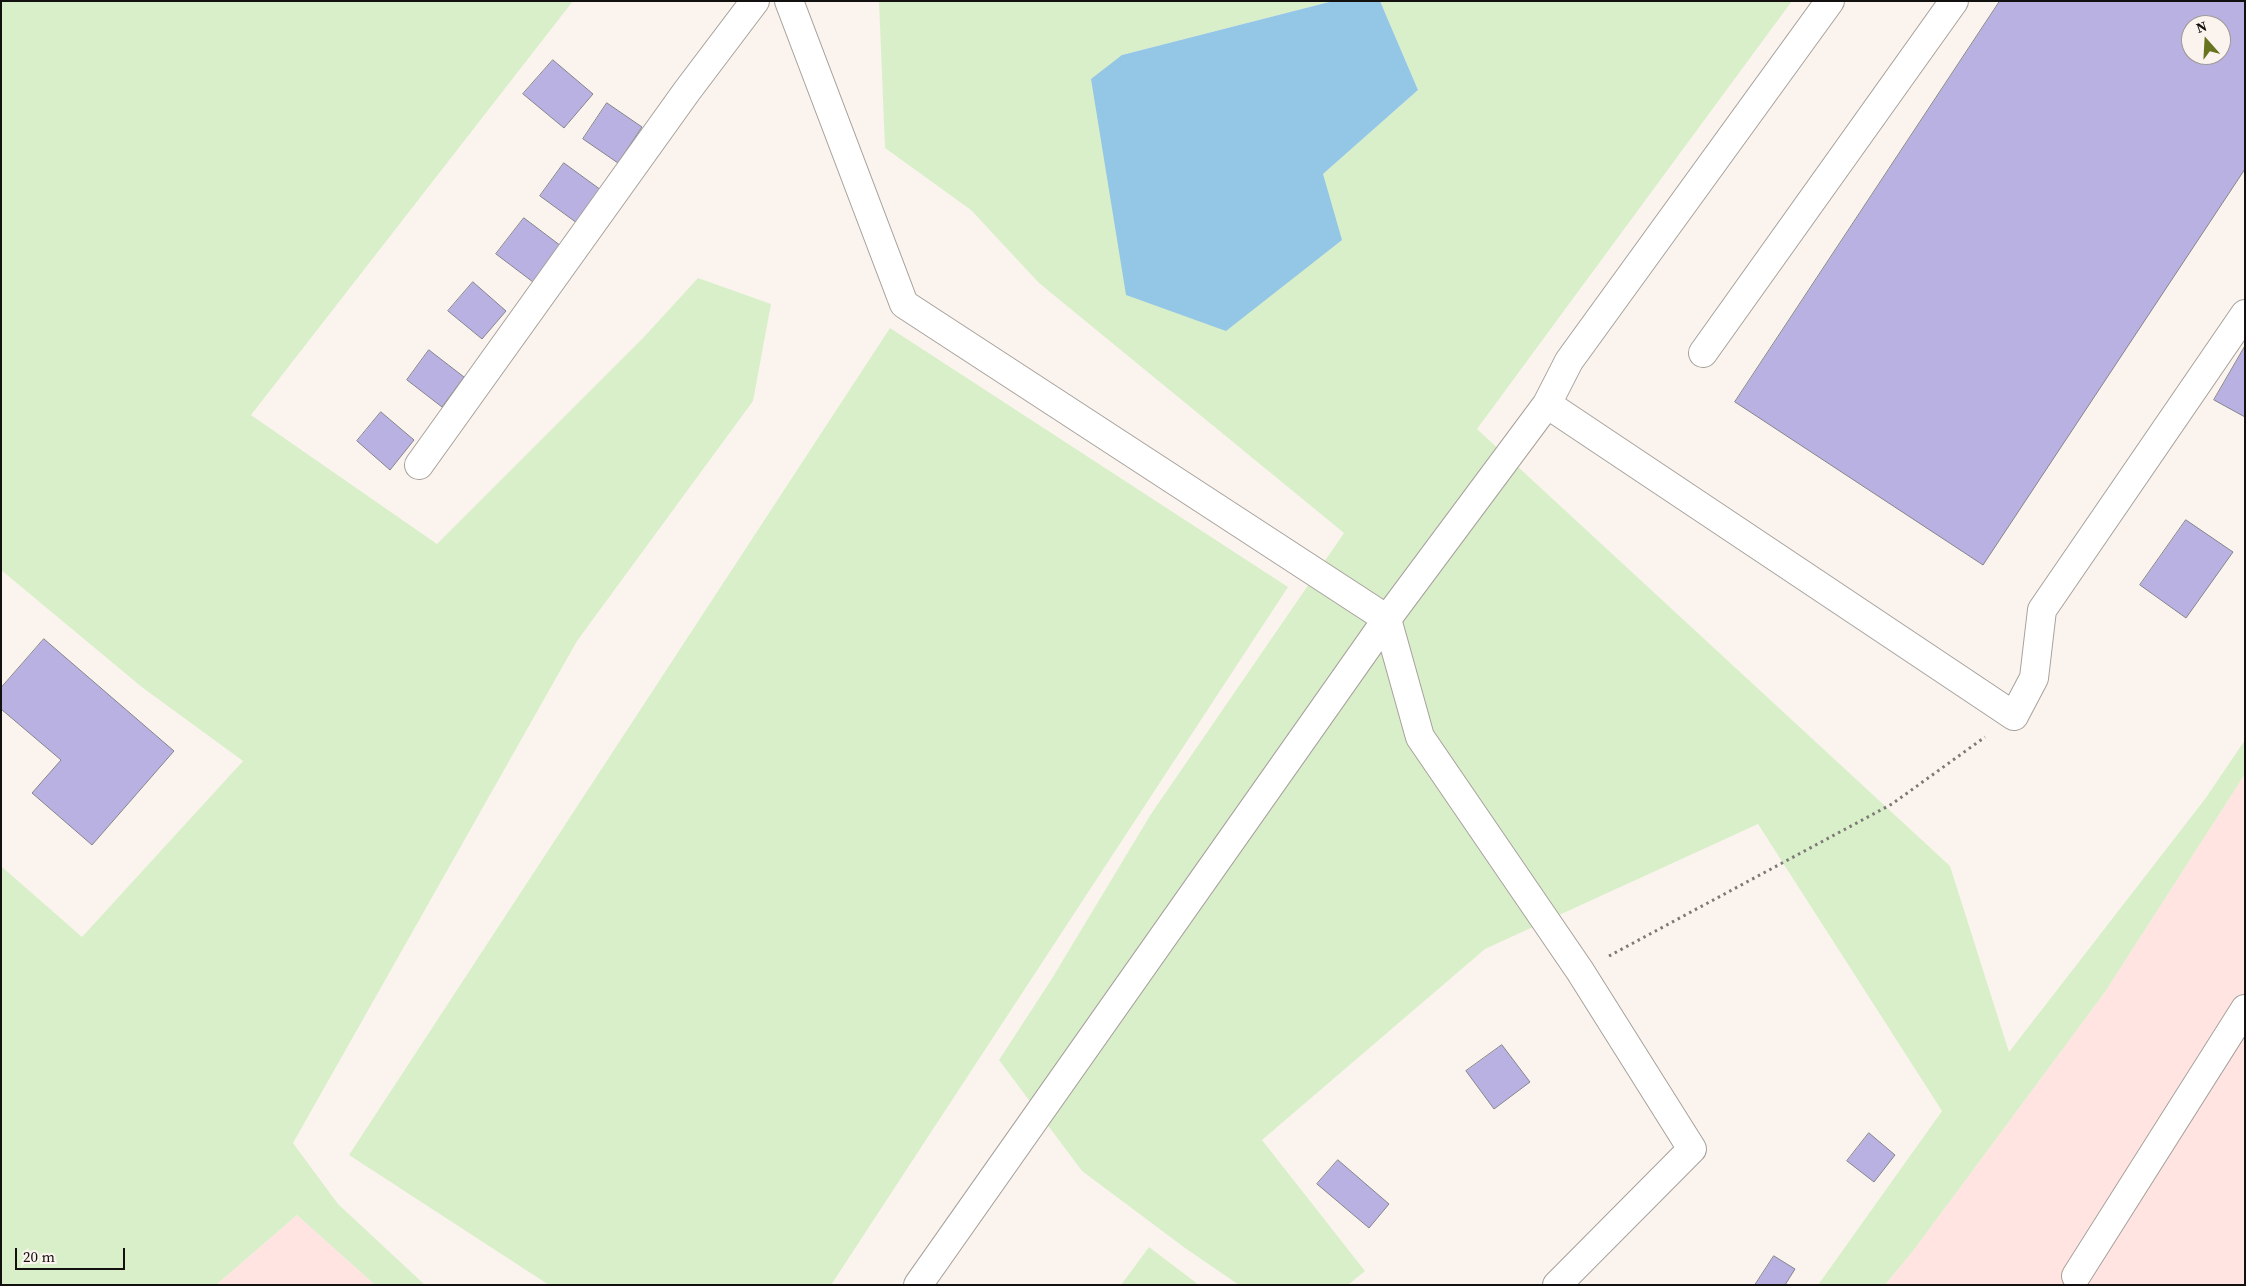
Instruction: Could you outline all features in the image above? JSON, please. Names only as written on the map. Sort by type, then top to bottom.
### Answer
[{"type":"lane","points":[[420,465],[686,91],[755,1]]},
{"type":"lane","points":[[789,1],[904,304],[1387,619],[1420,737],[1580,971],[1692,1149],[1557,1285]]},
{"type":"lane","points":[[918,1285],[1387,619],[1547,404],[1569,361],[1830,1]]},
{"type":"lane","points":[[1703,353],[1954,1]]},
{"type":"lane","points":[[1547,404],[2014,716],[2034,678],[2042,610],[2245,314]]},
{"type":"lane","points":[[2076,1276],[2245,1009]]},
{"type":"path","points":[[1580,971],[1892,804],[2014,716]]},
{"type":"shaded area","points":[[2245,774],[2245,1285],[1885,1285],[1913,1251],[2105,992]]},
{"type":"shaded area","points":[[297,1215],[375,1285],[216,1285]]},
{"type":"green space","points":[[1,1],[573,1],[251,415],[437,544],[643,338],[698,278],[771,304],[753,401],[577,641],[293,1143],[338,1204],[425,1285],[375,1285],[297,1215],[216,1285],[1,1285],[1,866],[82,937],[243,761],[143,688],[1,570]]},
{"type":"green space","points":[[879,1],[1333,1],[1122,55],[1323,174],[1418,90],[1380,1],[1792,1],[1477,429],[1950,866],[2009,1052],[2205,799],[2245,740],[2245,774],[2105,992],[1913,1251],[1885,1285],[1818,1285],[1942,1111],[1758,824],[1485,949],[1262,1140],[1365,1271],[1348,1285],[1239,1285],[1185,1248],[1082,1171],[999,1060],[1051,980],[1151,814],[1344,533],[1039,283],[971,210],[885,148]]},
{"type":"green space","points":[[890,328],[1288,587],[831,1285],[549,1285],[349,1155]]},
{"type":"green space","points":[[1149,1247],[1199,1285],[1121,1285]]},
{"type":"water","points":[[1333,1],[1380,1],[1418,90],[1323,174],[1342,240],[1226,331],[1126,295],[1091,79],[1122,55]]},
{"type":"building","points":[[2000,1],[2245,1],[2245,169],[1983,565],[1735,402]]},
{"type":"building","points":[[553,60],[593,94],[564,128],[523,94]]},
{"type":"building","points":[[607,103],[642,127],[618,163],[583,139]]},
{"type":"building","points":[[564,163],[601,190],[577,223],[540,196]]},
{"type":"building","points":[[524,218],[561,246],[533,282],[496,254]]},
{"type":"building","points":[[473,282],[506,311],[482,339],[448,311]]},
{"type":"building","points":[[2245,346],[2245,417],[2214,400]]},
{"type":"building","points":[[429,350],[464,377],[442,407],[407,380]]},
{"type":"building","points":[[381,412],[414,440],[390,470],[357,441]]},
{"type":"building","points":[[2186,520],[2233,552],[2186,618],[2140,585]]},
{"type":"building","points":[[44,639],[174,751],[92,845],[32,793],[61,760],[1,709],[1,688]]},
{"type":"building","points":[[1502,1045],[1530,1082],[1494,1109],[1466,1071]]},
{"type":"building","points":[[1869,1133],[1895,1155],[1874,1182],[1847,1161]]},
{"type":"building","points":[[1338,1160],[1389,1204],[1369,1228],[1317,1184]]},
{"type":"building","points":[[1774,1256],[1795,1269],[1785,1285],[1755,1285]]}]
